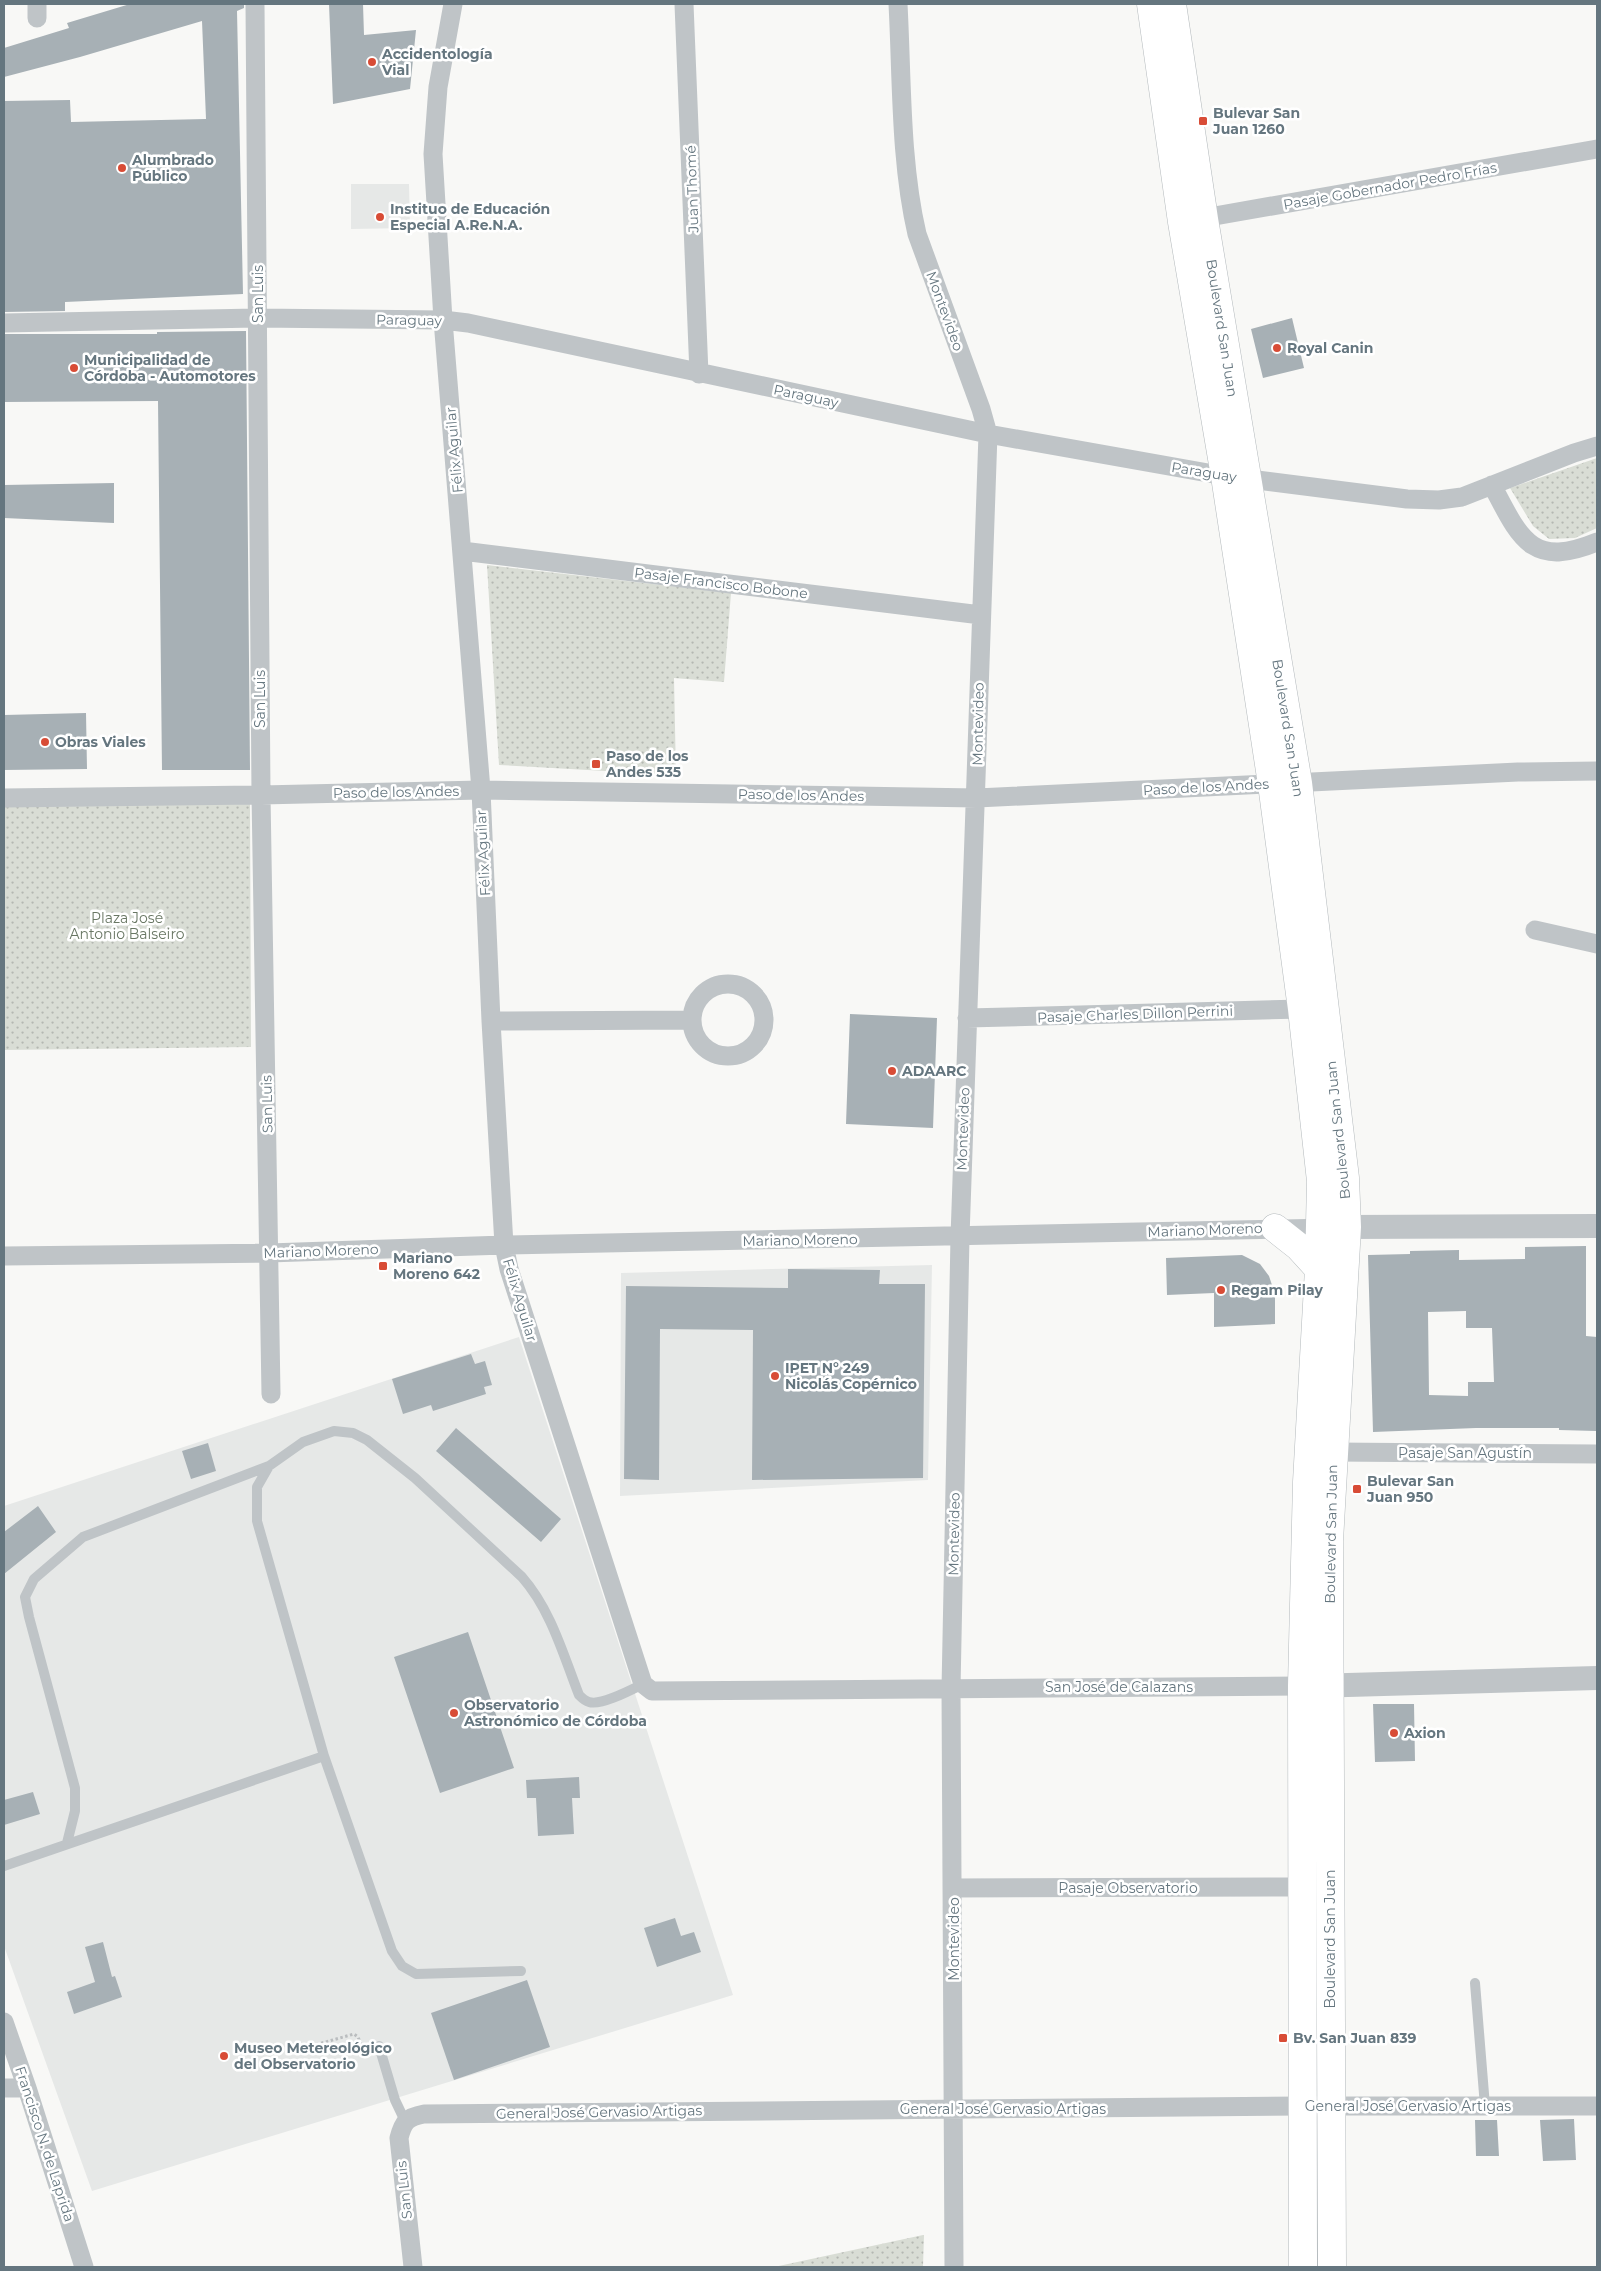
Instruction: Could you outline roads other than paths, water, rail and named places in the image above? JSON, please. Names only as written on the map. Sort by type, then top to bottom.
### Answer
[{"type":"main road","name":"Boulevard San Juan","points":[[1151,4],[1193,220],[1236,477],[1285,784],[1344,1178],[1334,1228],[1320,1269],[1307,1482],[1332,2106],[1332,2267]]},
{"type":"main road","name":"Boulevard San Juan","points":[[1172,4],[1193,220]]},
{"type":"main road","name":"Boulevard San Juan","points":[[1285,784],[1302,1009],[1321,1181],[1334,1228],[1333,1452],[1329,1541],[1316,1686],[1303,1888],[1303,2267]]},
{"type":"main road","points":[[1275,1228],[1299,1247],[1320,1269]]},
{"type":"street","name":"San Luis","points":[[255,4],[261,796],[271,1394]]},
{"type":"street","name":"Félix Aguilar","points":[[453,4],[438,87],[433,154],[443,320],[480,790],[504,1245],[509,1269],[643,1684]]},
{"type":"street","name":"Juan Thomé","points":[[684,4],[699,374]]},
{"type":"street","name":"Montevideo","points":[[898,4],[907,166],[912,212],[917,234],[981,409],[988,434],[981,615],[977,798],[966,1018],[951,1689],[955,2109],[954,2267]]},
{"type":"street","name":"Pasaje Gobernador Pedro Frías","points":[[1193,220],[1597,149]]},
{"type":"street","name":"Paraguay","points":[[4,323],[258,318],[443,320],[468,323],[699,374],[988,434],[1236,477],[1407,499],[1439,500],[1462,497],[1574,453],[1597,446]]},
{"type":"street","points":[[1492,485],[1514,526],[1532,546],[1552,553],[1578,549],[1597,542]]},
{"type":"street","name":"Pasaje Francisco Bobone","points":[[462,551],[981,615]]},
{"type":"street","name":"Paso de los Andes","points":[[4,798],[261,796],[480,790],[977,798],[1518,772],[1597,771]]},
{"type":"street","points":[[1535,930],[1597,944]]},
{"type":"street","name":"Pasaje Charles Dillon Perrini","points":[[966,1018],[1302,1009]]},
{"type":"street","points":[[491,1021],[692,1020]]},
{"type":"street","name":"Mariano Moreno","points":[[4,1256],[269,1253],[504,1245],[960,1237],[1275,1228],[1597,1226]]},
{"type":"street","name":"Pasaje San Agustín","points":[[1333,1452],[1597,1454]]},
{"type":"street","name":"San José de Calazans","points":[[643,1684],[652,1691],[1316,1686],[1597,1678]]},
{"type":"street","name":"Pasaje Observatorio","points":[[953,1888],[1303,1888]]},
{"type":"street","name":"Francisco N. de Laprida","points":[[4,2022],[84,2267]]},
{"type":"street","points":[[4,2088],[27,2088]]},
{"type":"street","name":"General José Gervasio Artigas","points":[[408,2119],[424,2114],[1302,2106],[1597,2106]]},
{"type":"street","name":"San Luis","points":[[408,2119],[402,2124],[398,2138],[413,2267]]},
{"type":"lane","points":[[66,1843],[75,1811],[75,1788],[28,1617],[26,1597],[34,1579],[83,1537],[269,1466],[304,1442],[334,1431],[353,1433],[368,1440],[415,1478],[522,1577],[535,1592],[547,1613],[579,1695],[586,1702],[604,1701],[643,1684]]},
{"type":"lane","points":[[269,1466],[257,1487],[257,1522],[324,1756],[392,1951],[402,1966],[416,1974],[521,1971]]},
{"type":"lane","points":[[4,1866],[66,1843],[324,1756]]},
{"type":"lane","points":[[1475,1983],[1485,2106]]},
{"type":"lane","points":[[379,2046],[395,2100],[408,2119]]},
{"type":"place","name":"Accidentología Vial","points":[[372,62]]},
{"type":"place","name":"Bulevar San Juan 1260","points":[[1203,121]]},
{"type":"place","name":"Alumbrado Público","points":[[122,168]]},
{"type":"place","name":"Instituo de Educación Especial A.Re.N.A.","points":[[380,217]]},
{"type":"place","name":"Royal Canin","points":[[1277,348]]},
{"type":"place","name":"Municipalidad de Córdoba - Automotores","points":[[74,368]]},
{"type":"place","name":"Obras Viales","points":[[45,742]]},
{"type":"place","name":"Paso de los Andes 535","points":[[596,764]]},
{"type":"place","name":"ADAARC","points":[[892,1071]]},
{"type":"place","name":"Mariano Moreno 642","points":[[383,1266]]},
{"type":"place","name":"Regam Pilay","points":[[1221,1290]]},
{"type":"place","name":"IPET N° 249 Nicolás Copérnico","points":[[775,1376]]},
{"type":"place","name":"Bulevar San Juan 950","points":[[1357,1489]]},
{"type":"place","name":"Observatorio Astronómico de Córdoba","points":[[454,1713]]},
{"type":"place","name":"Axion","points":[[1394,1733]]},
{"type":"place","name":"Bv. San Juan 839","points":[[1283,2038]]},
{"type":"place","name":"Museo Metereológico del Observatorio","points":[[224,2056]]},
{"type":"park label","name":"Plaza José Antonio Balseiro","points":[[127,926]]}]
